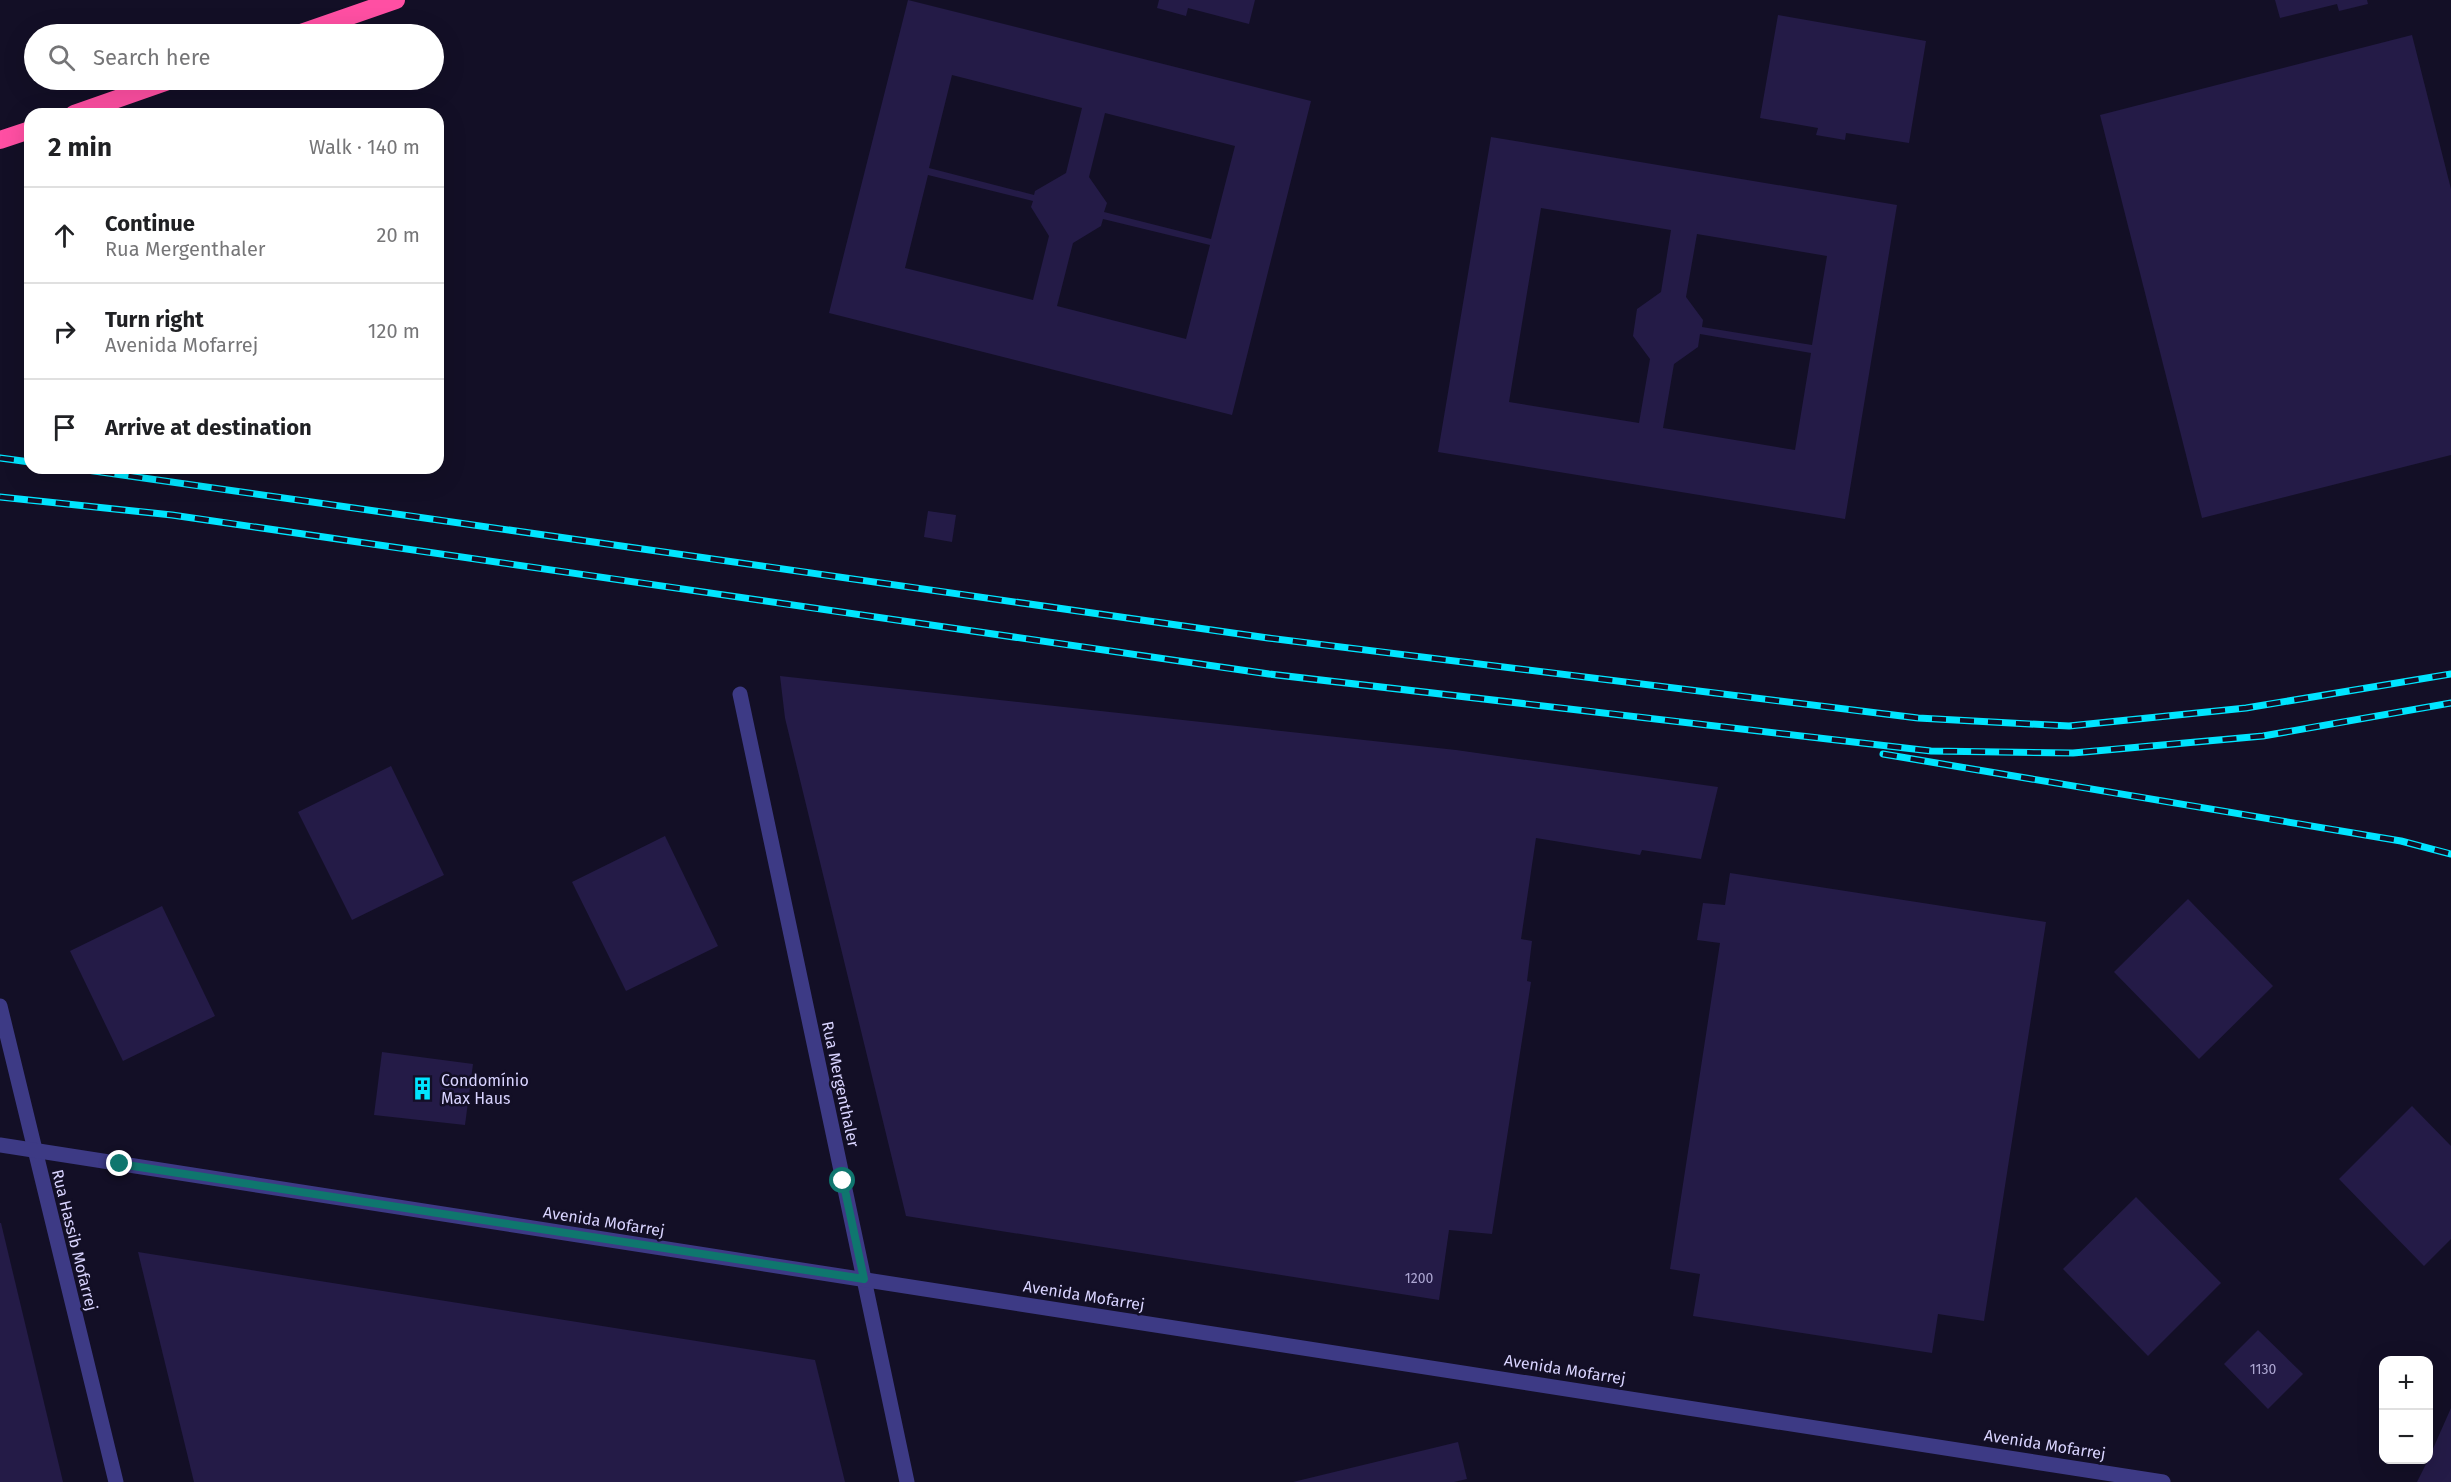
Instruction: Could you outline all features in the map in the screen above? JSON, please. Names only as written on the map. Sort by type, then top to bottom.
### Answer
[{"type":"highway","points":[[327,24],[396,0]]},
{"type":"highway","points":[[91,108],[142,90]]},
{"type":"highway","points":[[0,140],[24,132]]},
{"type":"street","name":"Rua Mergenthaler","points":[[740,694],[907,1482]]},
{"type":"street","name":"Rua Hassib Mofarrej","points":[[0,1006],[116,1482]]},
{"type":"street","name":"Avenida Mofarrej","points":[[0,1145],[308,1195],[864,1279],[2163,1482]]},
{"type":"building","points":[[908,0],[1311,101],[1232,415],[829,313]],"holes":[[[952,75],[1082,108],[1066,173],[1035,191],[1034,195],[929,168]],[[1105,113],[1235,146],[1211,239],[1104,212],[1107,203],[1089,177]],[[928,175],[1033,201],[1031,207],[1049,236],[1033,300],[905,268]],[[1103,219],[1210,245],[1186,339],[1057,306],[1073,243],[1101,226]]]},
{"type":"building","points":[[1159,0],[1255,0],[1249,24],[1188,8],[1186,16],[1157,8]]},
{"type":"building","points":[[2275,0],[2367,0],[2368,4],[2339,11],[2337,4],[2280,18]]},
{"type":"building","points":[[1778,15],[1926,41],[1909,143],[1846,133],[1845,140],[1816,135],[1818,128],[1760,118]]},
{"type":"building","points":[[2412,35],[2451,189],[2451,455],[2202,518],[2100,115]]},
{"type":"building","points":[[1491,137],[1897,205],[1845,519],[1438,452]],"holes":[[[1541,208],[1671,230],[1661,292],[1637,309],[1633,336],[1650,359],[1639,423],[1509,402]],[[1697,234],[1827,256],[1812,345],[1702,327],[1703,320],[1686,297]],[[1700,334],[1811,353],[1795,450],[1663,428],[1674,364],[1698,347]]]},
{"type":"building","points":[[928,511],[956,515],[952,542],[924,537]]},
{"type":"building","points":[[780,676],[1456,750],[1718,787],[1701,859],[1642,850],[1640,855],[1536,838],[1521,939],[1532,941],[1527,981],[1531,982],[1492,1234],[1449,1230],[1439,1300],[906,1216],[785,718]]},
{"type":"building","points":[[391,766],[444,875],[352,920],[298,812]]},
{"type":"building","points":[[665,836],[718,946],[626,991],[572,882]]},
{"type":"building","points":[[1730,873],[2046,922],[1984,1321],[1938,1314],[1932,1353],[1693,1316],[1700,1274],[1670,1269],[1720,943],[1697,940],[1703,903],[1725,905]]},
{"type":"building","points":[[2188,899],[2273,986],[2199,1059],[2114,972]]},
{"type":"building","points":[[162,906],[215,1016],[123,1061],[70,951]]},
{"type":"building","name":"Condomínio Max Haus","points":[[382,1052],[473,1064],[465,1125],[374,1115]]},
{"type":"building","points":[[2412,1106],[2451,1146],[2451,1239],[2424,1266],[2339,1179]]},
{"type":"building","points":[[2136,1197],[2221,1283],[2148,1356],[2063,1269]]},
{"type":"building","points":[[1,1223],[63,1482],[0,1482]]},
{"type":"building","points":[[138,1252],[815,1360],[845,1482],[194,1482]]},
{"type":"building","points":[[2258,1330],[2303,1374],[2268,1409],[2224,1364]]},
{"type":"building","points":[[2451,1408],[2451,1482],[2417,1482],[2426,1464],[2433,1464],[2433,1449]]},
{"type":"building","points":[[1458,1442],[1467,1479],[1454,1482],[1293,1482]]},
{"type":"railway","points":[[0,458],[24,461]]},
{"type":"railway","points":[[115,474],[1268,638],[1918,718],[2069,726],[2246,708],[2451,674]]},
{"type":"railway","points":[[0,497],[172,515],[1269,674],[1931,751],[2073,753],[2263,736],[2451,703]]},
{"type":"railway","points":[[1883,754],[2401,841],[2451,854]]},
{"type":"place","name":"Condomínio Max Haus","points":[[423,1089]]},
{"type":"route","points":[[120,1164],[308,1195],[864,1279],[843,1181]]}]
